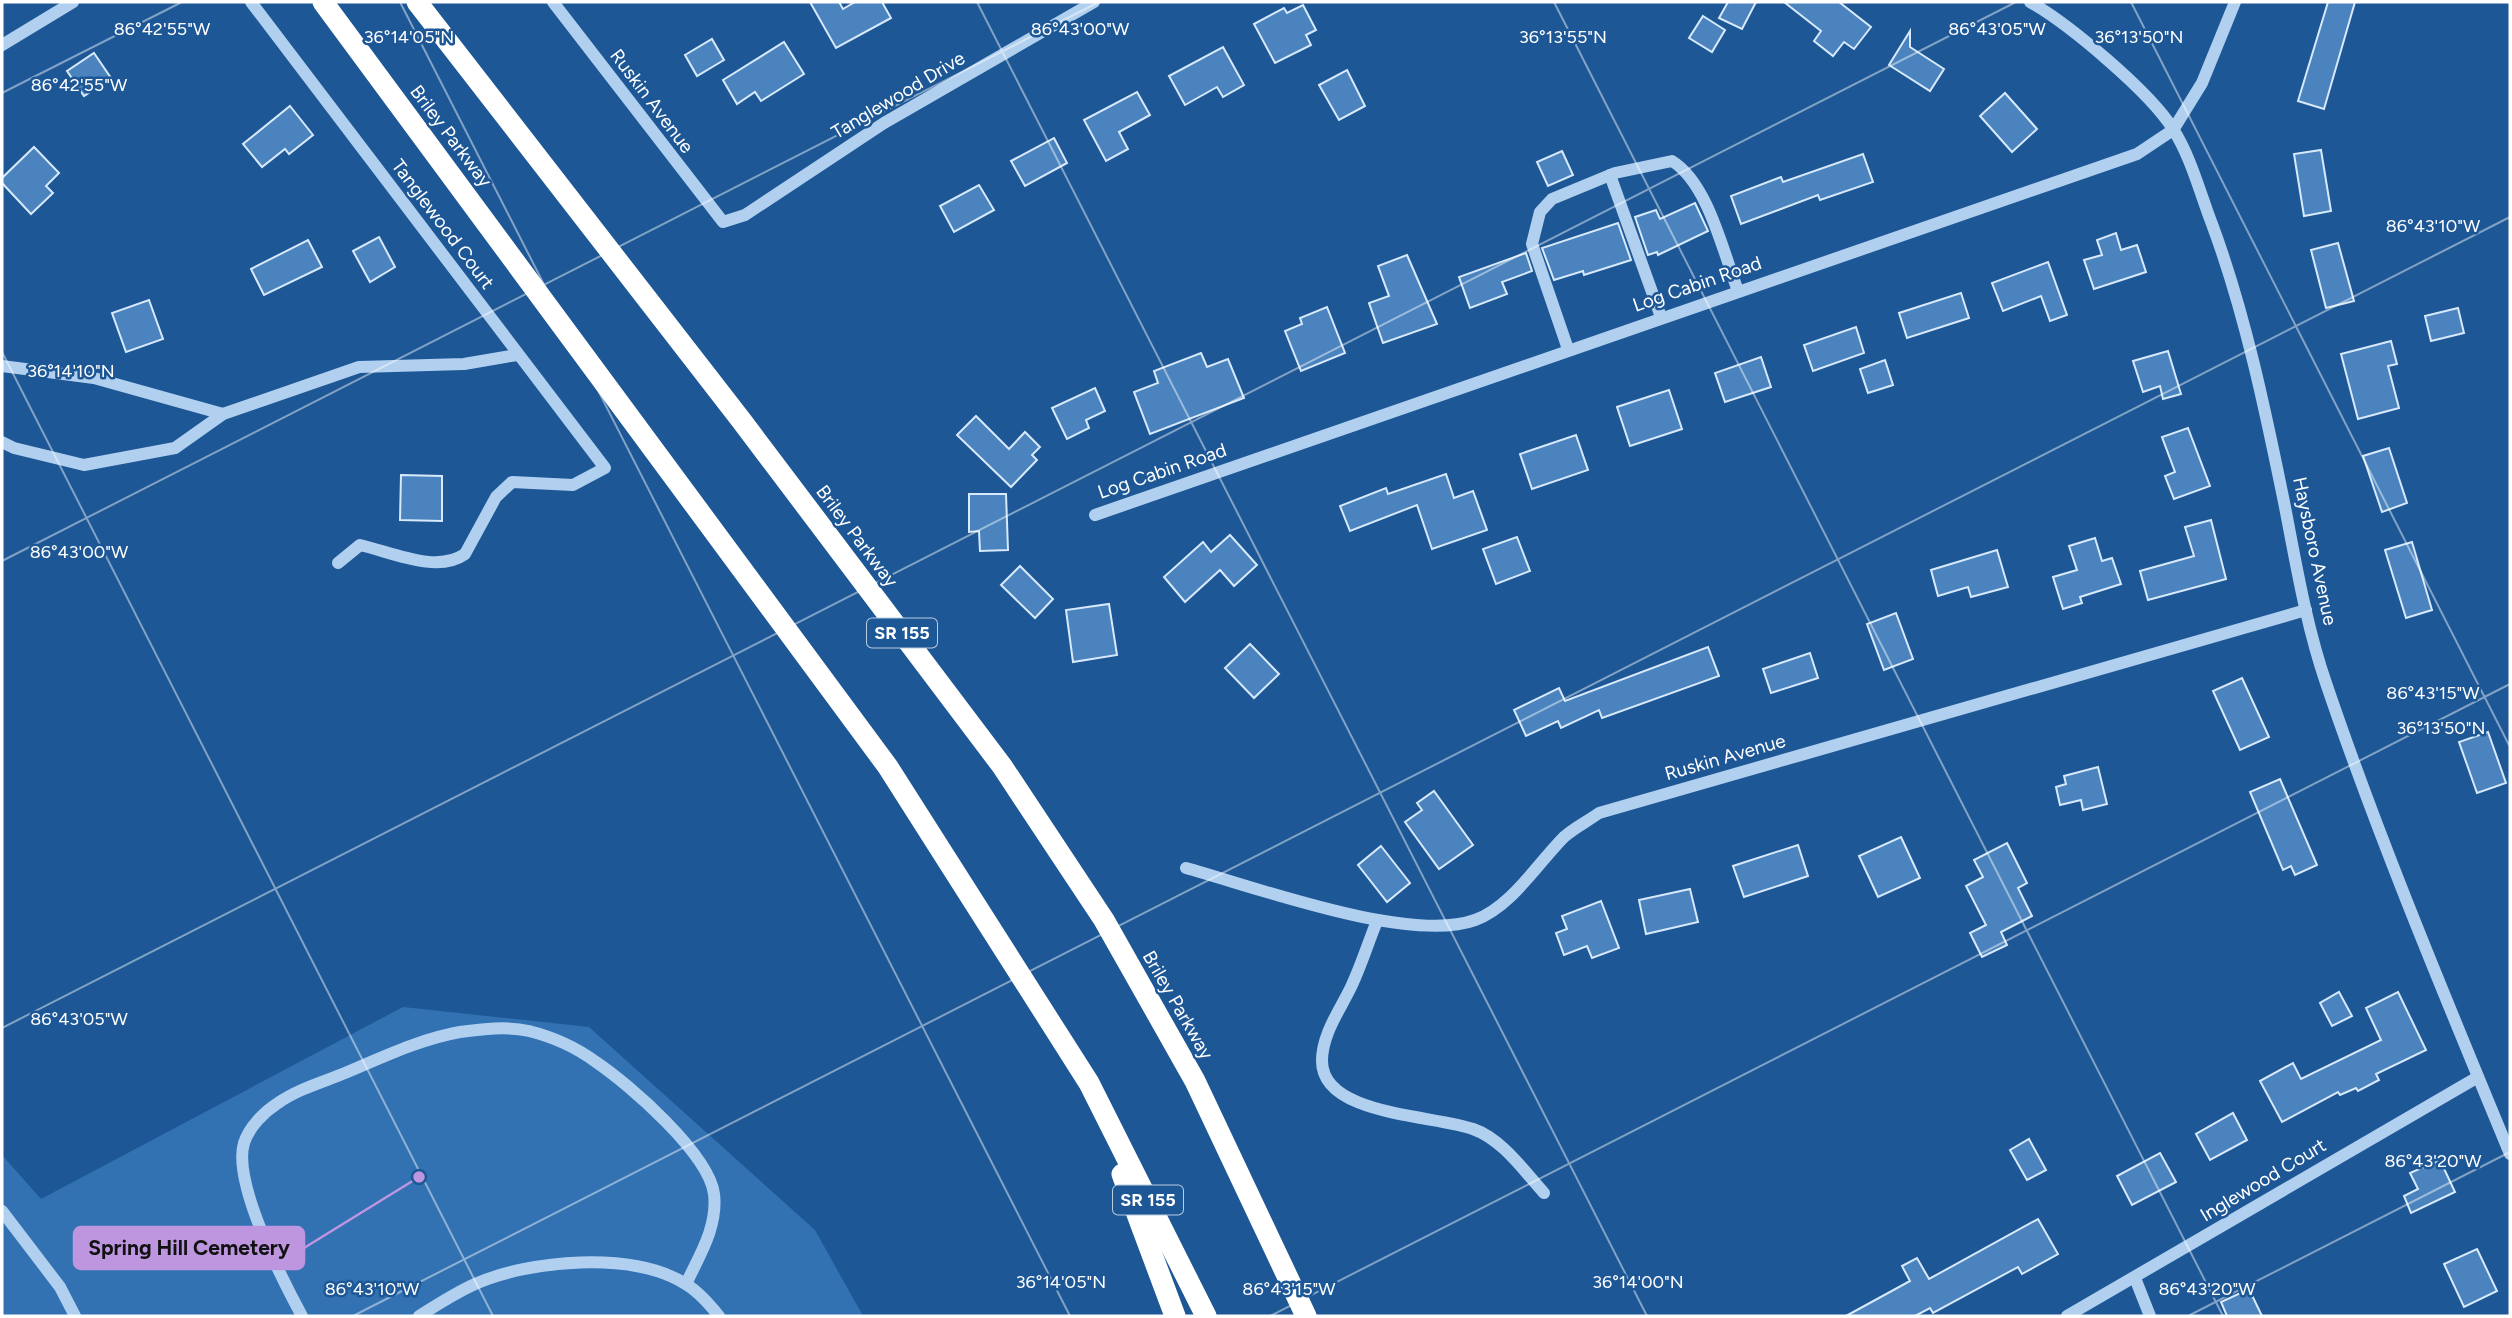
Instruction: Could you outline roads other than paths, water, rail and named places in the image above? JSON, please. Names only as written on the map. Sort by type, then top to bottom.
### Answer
[{"type":"highway","name":"Briley Parkway","points":[[323,2],[888,767],[1089,1083],[1206,1316]]},
{"type":"highway","name":"Briley Parkway","points":[[417,2],[741,420],[1002,766],[1104,920],[1195,1081],[1306,1316]]},
{"type":"highway","points":[[1089,1083],[1175,1316]]},
{"type":"street","points":[[2,45],[73,2]]},
{"type":"street","name":"Tanglewood Court","points":[[251,2],[605,468],[573,485],[512,482],[496,497],[465,554],[456,560],[441,564],[360,545],[338,563]]},
{"type":"street","name":"Ruskin Avenue","points":[[553,2],[723,222]]},
{"type":"street","name":"Tanglewood Drive","points":[[723,222],[745,215],[884,122],[1094,2]]},
{"type":"street","name":"Haysboro Avenue","points":[[2031,2],[2105,59],[2152,102],[2174,130],[2223,253],[2266,411],[2306,610],[2325,681],[2510,1154]]},
{"type":"street","name":"Log Cabin Road","points":[[1095,515],[2137,154],[2174,130],[2202,83],[2235,2]]},
{"type":"street","points":[[1568,349],[1532,244],[1539,212],[1552,200],[1610,175],[1672,161],[1688,171],[1704,201],[1738,291]]},
{"type":"street","points":[[1610,175],[1661,317]]},
{"type":"street","points":[[2,442],[14,448],[84,465],[175,448],[223,414],[359,367],[464,365],[517,355]]},
{"type":"street","points":[[2,366],[94,378],[223,414]]},
{"type":"street","name":"Ruskin Avenue","points":[[1186,868],[1377,921],[1441,926],[1476,920],[1502,903],[1567,835],[1599,813],[2306,610]]},
{"type":"street","points":[[1377,921],[1352,984],[1326,1036],[1322,1062],[1325,1076],[1333,1089],[1354,1101],[1474,1129],[1499,1145],[1544,1193]]},
{"type":"street","points":[[302,1316],[282,1277],[246,1184],[242,1163],[249,1132],[277,1103],[299,1092],[419,1042],[459,1032],[492,1029],[528,1031],[564,1043],[597,1062],[676,1133],[707,1170],[714,1193],[713,1221],[686,1284]]},
{"type":"street","name":"Inglewood Court","points":[[2067,1316],[2479,1077]]},
{"type":"street","points":[[2,1211],[60,1287],[75,1316]]},
{"type":"street","points":[[419,1316],[476,1284],[500,1276],[596,1262],[652,1269],[686,1284],[719,1316]]},
{"type":"street","points":[[2134,1278],[2150,1316]]},
{"type":"place","name":"Spring Hill Cemetery","points":[[419,1177]]}]
